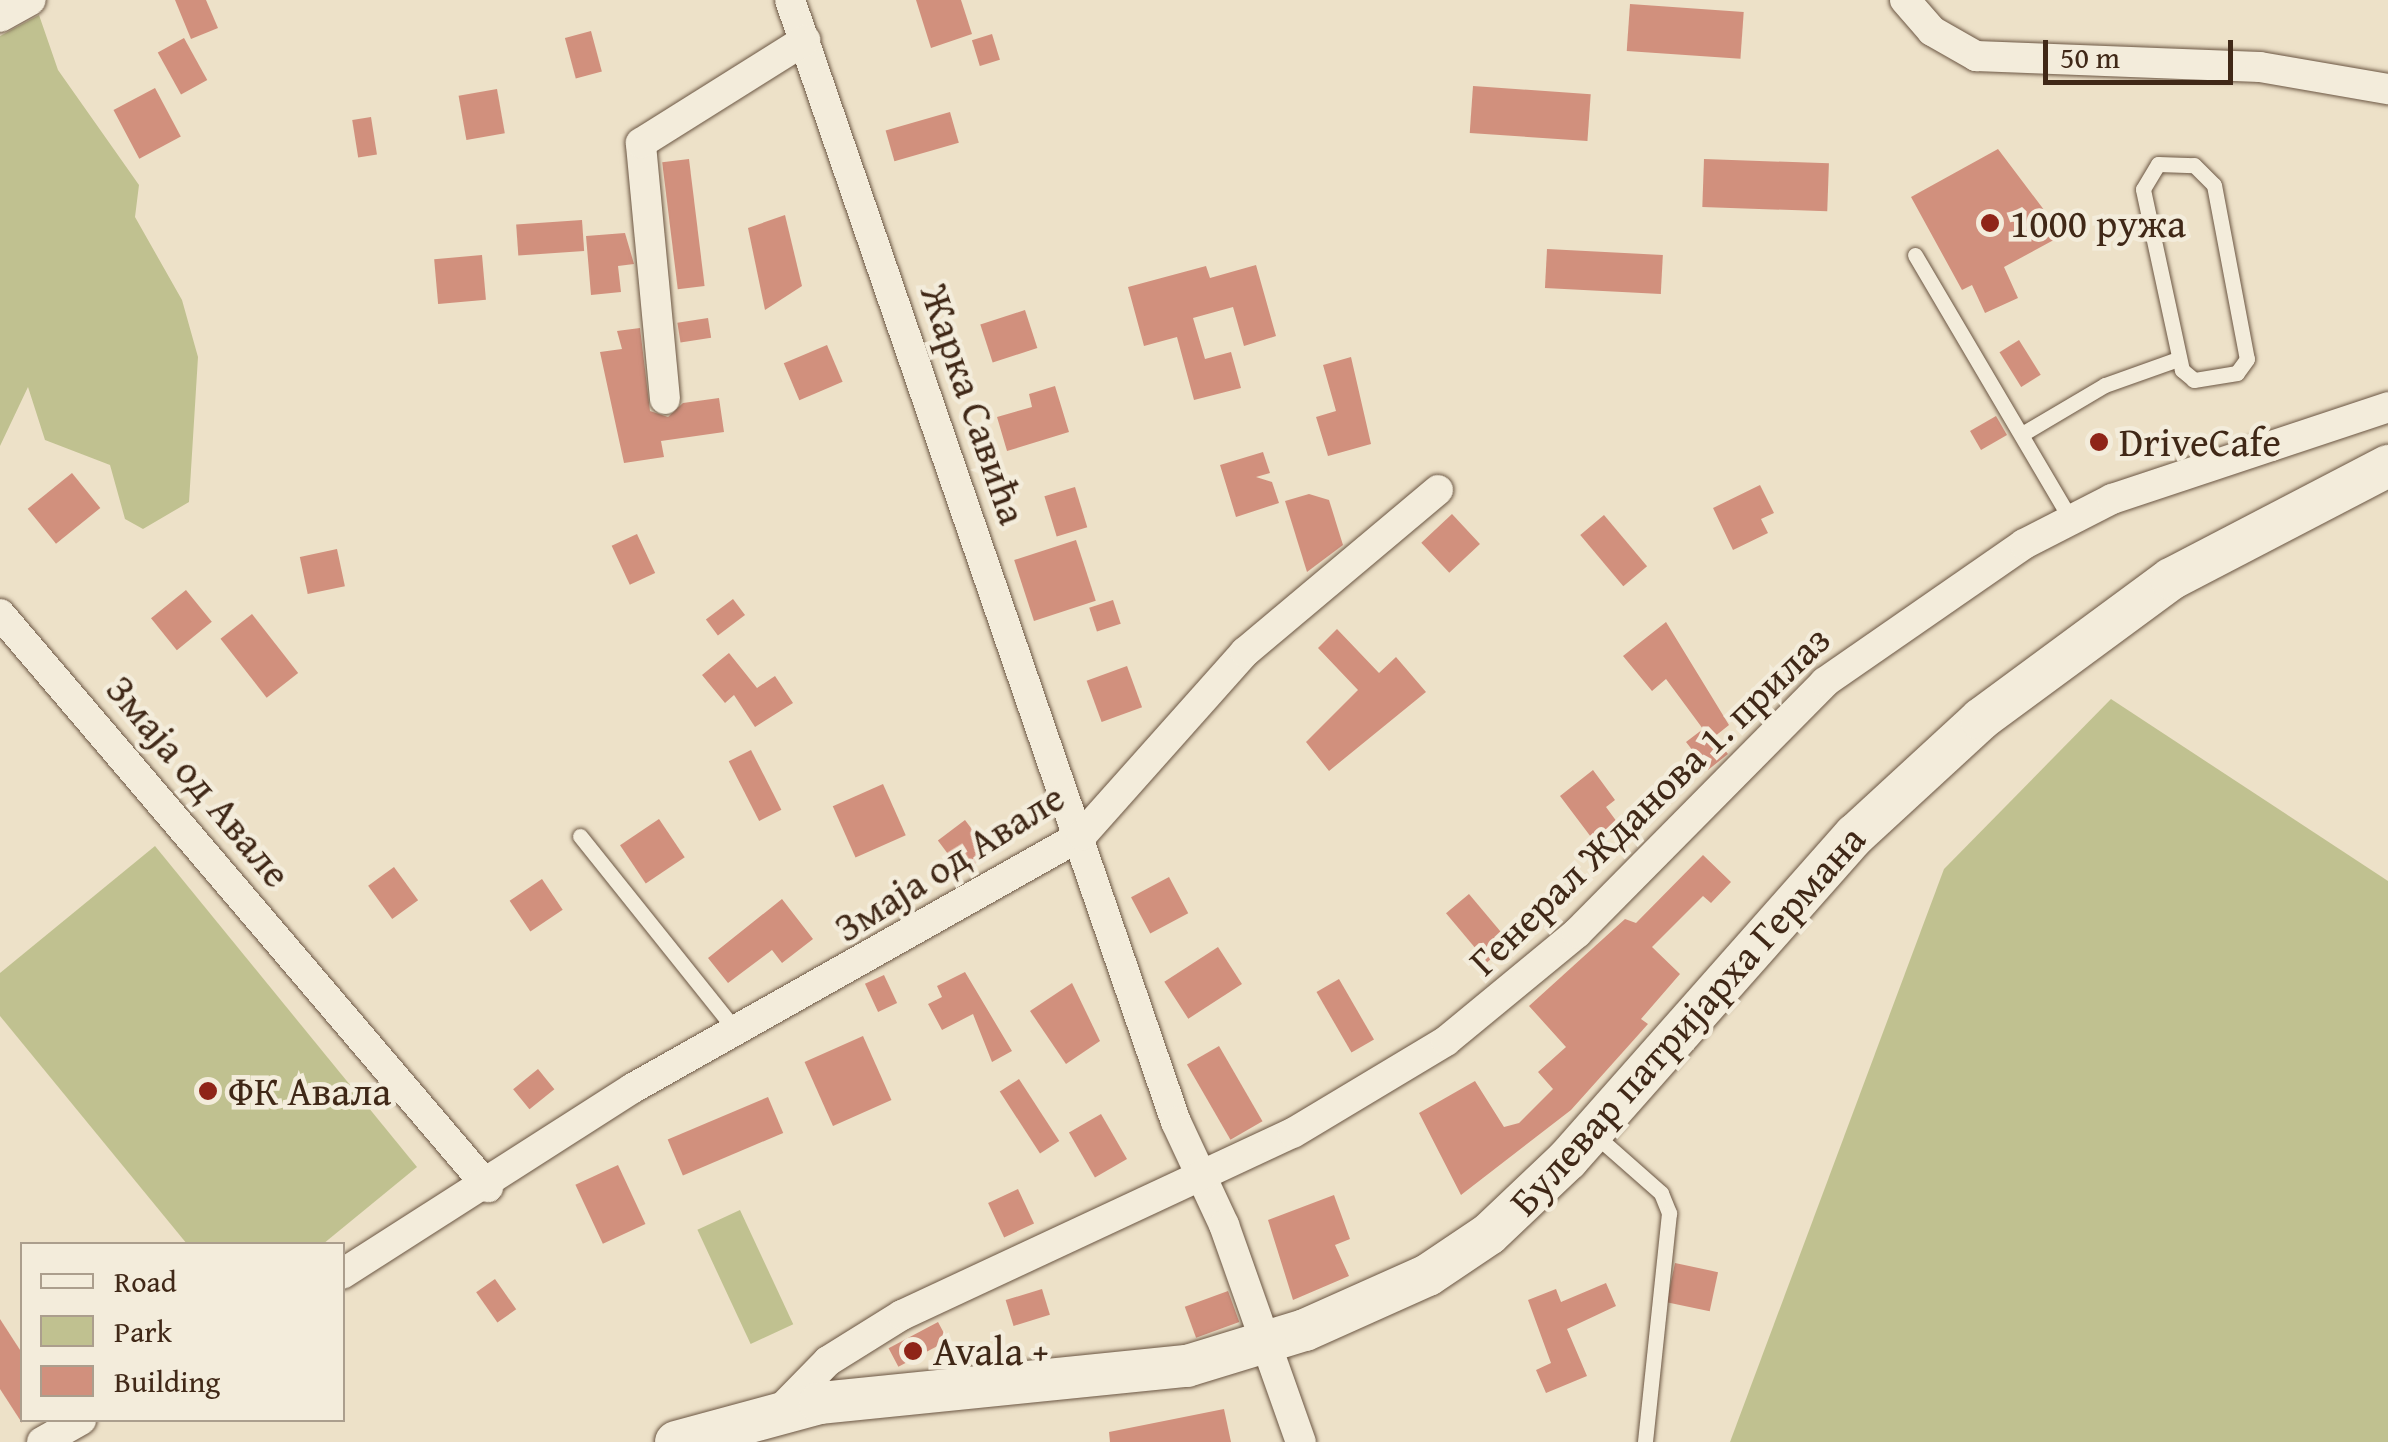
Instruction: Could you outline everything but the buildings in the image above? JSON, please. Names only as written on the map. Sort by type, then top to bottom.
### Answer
[{"type":"main road","name":"Булевар патријарха Германа","points":[[676,1442],[778,1412],[1187,1366],[1268,1343],[1428,1275],[1488,1234],[1592,1134],[1854,835],[1980,720],[2171,579],[2388,466]]},
{"type":"street","name":"Жарка Савића","points":[[790,0],[1201,1176],[1268,1343],[1301,1442]]},
{"type":"street","points":[[1905,0],[1952,47],[1990,59],[2260,67],[2388,89]]},
{"type":"street","points":[[665,399],[642,143],[805,40]]},
{"type":"street","name":"Генерал Жданова 1. прилаз","points":[[778,1412],[828,1361],[902,1315],[1201,1176],[1446,1041],[1578,933],[1825,682],[1896,624],[2069,516],[2388,407]]},
{"type":"street","name":"Змаја од Авале","points":[[345,1272],[488,1187],[633,1088],[738,1034],[1082,835],[1246,652],[1438,490]]},
{"type":"street","name":"Змаја од Авале","points":[[0,614],[488,1187]]},
{"type":"street","points":[[42,1442],[78,1422]]},
{"type":"lane","points":[[2158,164],[2194,165],[2211,177],[2247,362],[2194,380],[2178,359],[2143,189],[2158,164]]},
{"type":"lane","points":[[1915,254],[2069,516]]},
{"type":"lane","points":[[2022,434],[2105,385],[2178,359]]},
{"type":"lane","points":[[580,836],[738,1034]]},
{"type":"lane","points":[[1592,1134],[1661,1193],[1669,1213],[1645,1442]]},
{"type":"green space","points":[[39,15],[58,70],[139,185],[135,217],[182,300],[198,357],[189,502],[143,529],[125,519],[110,465],[45,440],[28,387],[0,446],[0,36]]},
{"type":"green space","points":[[2111,699],[2388,881],[2388,1442],[1730,1442],[1944,869]]},
{"type":"green space","name":"ФК Авала","points":[[155,846],[417,1167],[325,1242],[185,1242],[0,1016],[0,973]]},
{"type":"green space","points":[[740,1210],[793,1324],[751,1344],[697,1230]]},
{"type":"place","name":"1000 ружа","points":[[1990,223]]},
{"type":"place","name":"DriveCafe","points":[[2099,442]]},
{"type":"place","name":"ФК Авала","points":[[208,1091]]},
{"type":"place","name":"Avala +","points":[[913,1351]]}]
